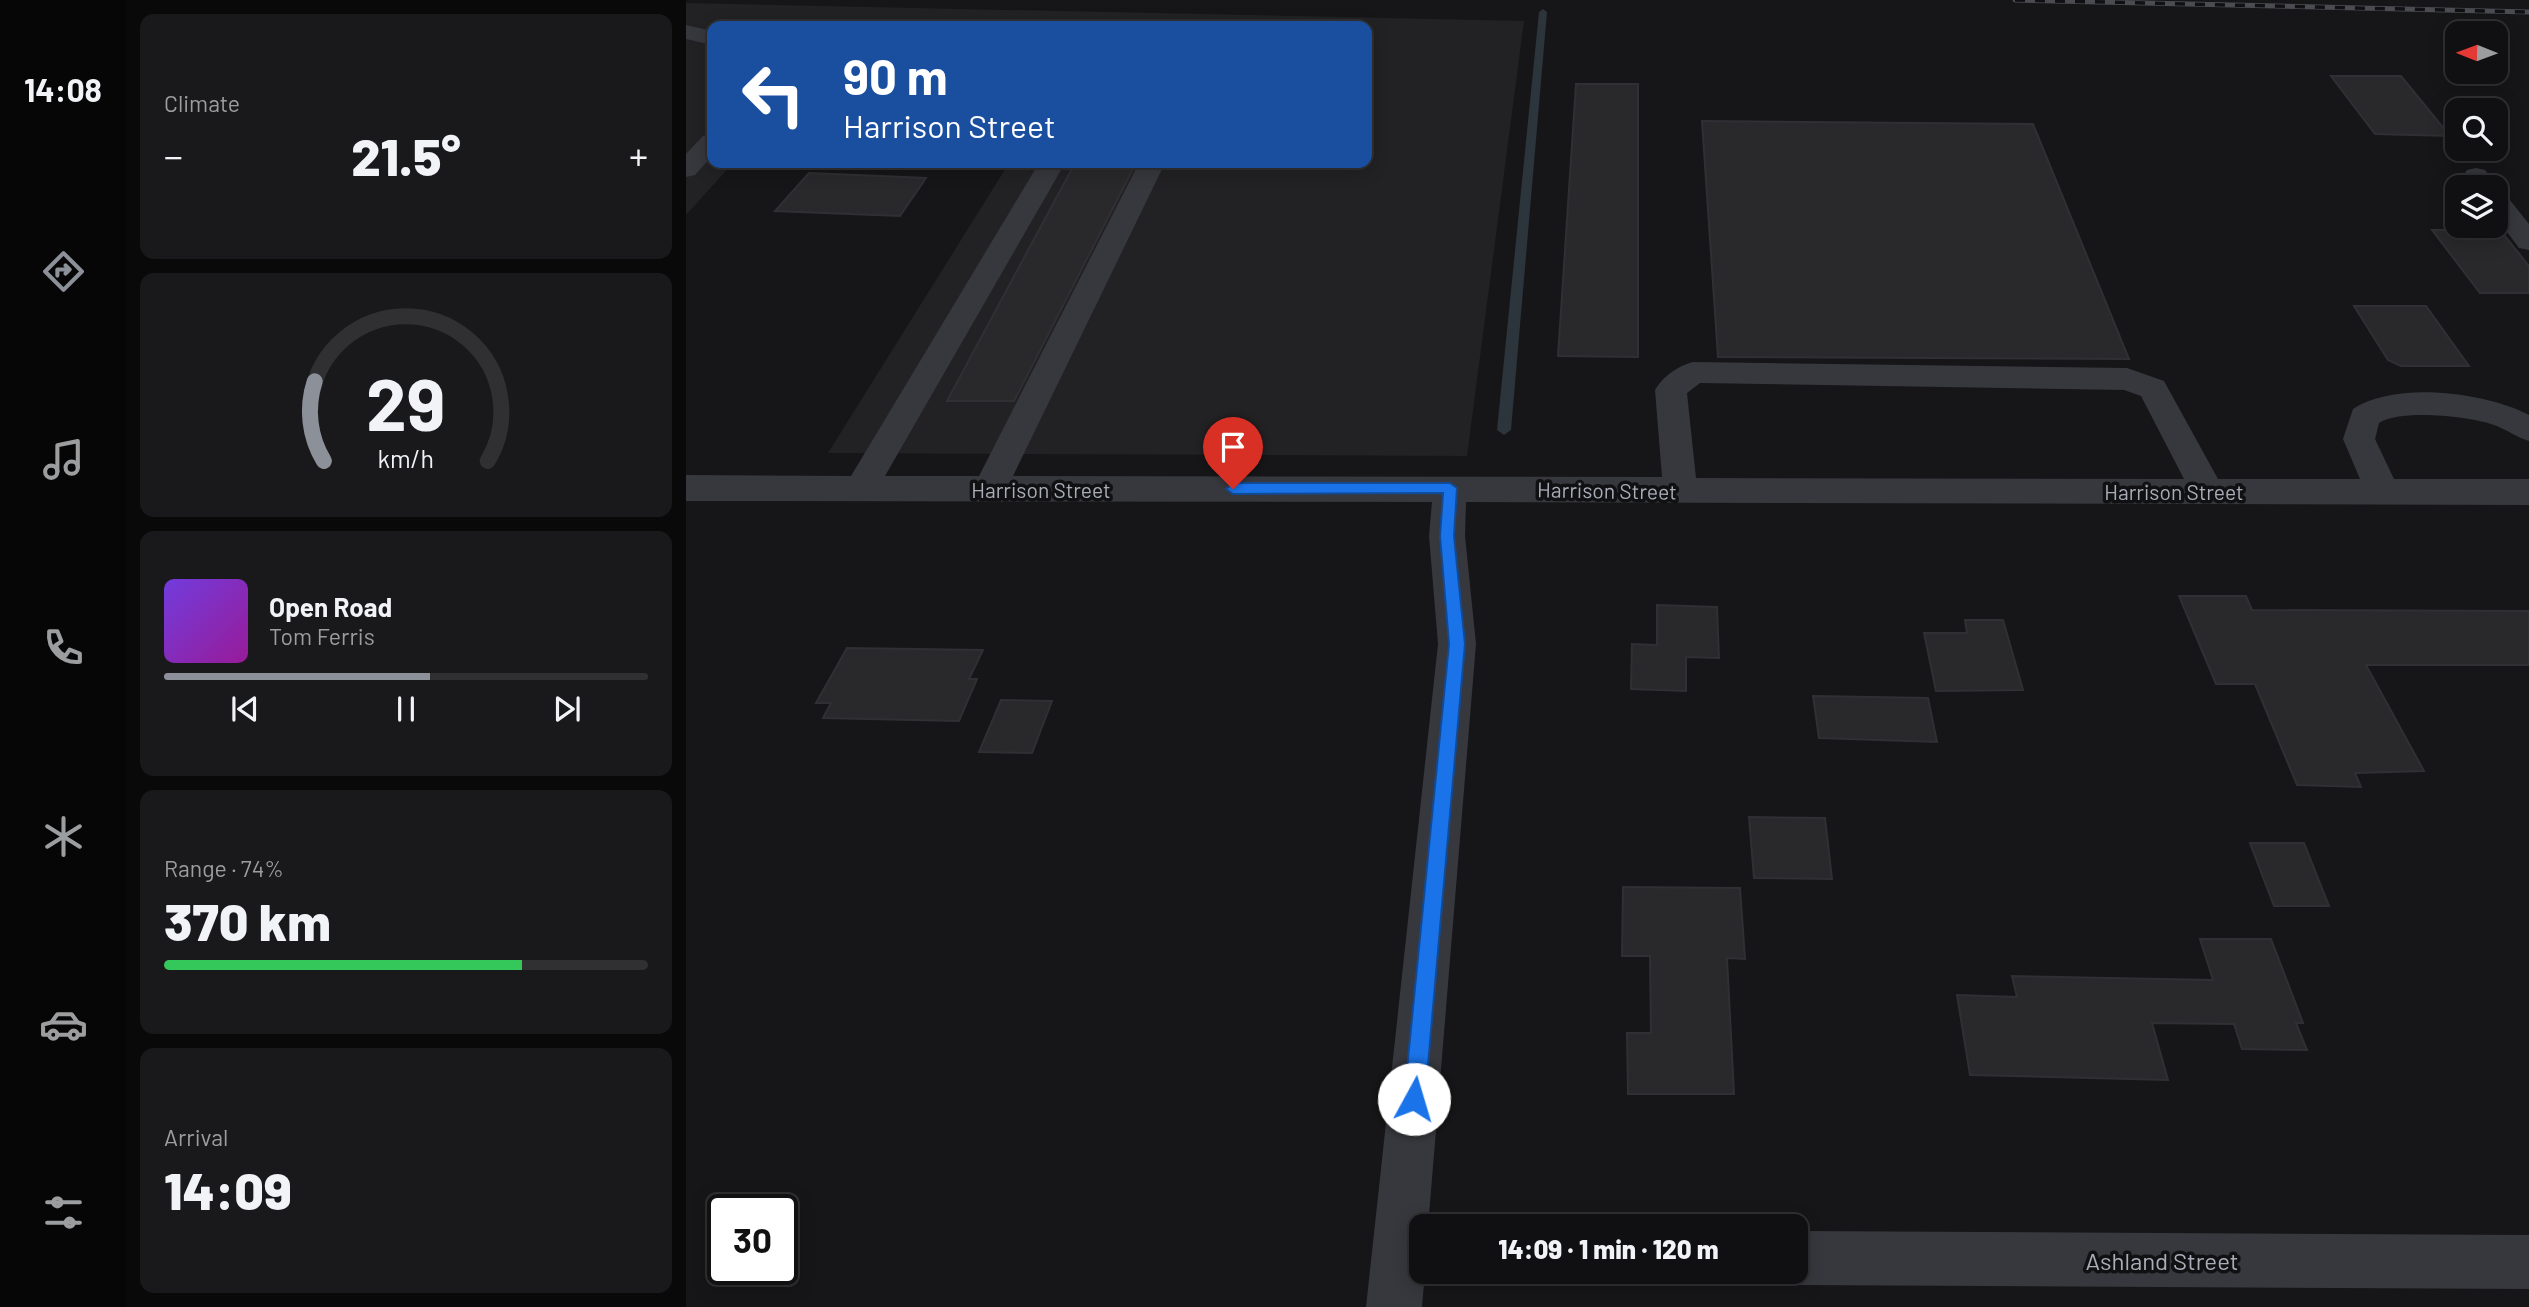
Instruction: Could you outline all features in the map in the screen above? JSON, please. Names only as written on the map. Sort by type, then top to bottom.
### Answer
[{"type":"street","points":[[686,32],[707,37]]},
{"type":"street","points":[[686,169],[707,146]]},
{"type":"street","points":[[860,489],[1049,168]]},
{"type":"street","points":[[990,489],[1150,168]]},
{"type":"street","points":[[2508,215],[2529,242]]},
{"type":"street","points":[[1680,491],[1671,390],[1693,372],[2127,379],[2153,389],[2208,491]]},
{"type":"street","points":[[2382,491],[2359,439],[2364,417],[2378,408],[2398,404],[2461,407],[2502,415],[2529,429]]},
{"type":"street","name":"Harrison Street","points":[[686,488],[2529,492]]},
{"type":"street","points":[[1405,1275],[1457,644],[1447,536],[1450,488]]},
{"type":"street","name":"Ashland Street","points":[[1808,1258],[2529,1262]]},
{"type":"shaded area","points":[[686,3],[1524,21],[1467,456],[828,453],[1006,168],[1372,168],[1372,21],[707,21],[707,168],[728,168],[686,215]]},
{"type":"building","points":[[2331,76],[2401,76],[2445,130],[2445,136],[2375,134]]},
{"type":"building","points":[[1576,84],[1638,84],[1638,357],[1558,356]]},
{"type":"building","points":[[1702,121],[2033,124],[2129,359],[1718,357]]},
{"type":"building","points":[[1072,168],[1133,168],[1014,401],[947,401]]},
{"type":"building","points":[[809,173],[926,178],[900,216],[775,211]]},
{"type":"building","points":[[2432,230],[2445,230],[2445,238],[2506,238],[2529,266],[2529,293],[2480,293]]},
{"type":"building","points":[[2354,306],[2426,306],[2469,366],[2401,366],[2388,360]]},
{"type":"building","points":[[2179,596],[2246,596],[2252,610],[2529,611],[2529,665],[2366,665],[2424,771],[2355,773],[2361,787],[2297,785],[2255,684],[2216,684]]},
{"type":"building","points":[[1657,605],[1717,607],[1719,658],[1686,657],[1686,691],[1631,689],[1632,644],[1657,645]]},
{"type":"building","points":[[1965,620],[2003,620],[2023,690],[1936,691],[1924,633],[1967,633]]},
{"type":"building","points":[[847,648],[983,650],[969,679],[977,679],[959,721],[823,718],[831,703],[816,703]]},
{"type":"building","points":[[1813,696],[1928,698],[1937,742],[1819,738]]},
{"type":"building","points":[[1001,700],[1052,701],[1032,753],[979,752]]},
{"type":"building","points":[[1749,817],[1825,818],[1832,879],[1754,878]]},
{"type":"building","points":[[2250,843],[2304,843],[2329,906],[2274,906]]},
{"type":"building","points":[[1623,887],[1740,888],[1745,959],[1727,958],[1734,1094],[1628,1094],[1627,1033],[1651,1033],[1650,956],[1622,956]]},
{"type":"building","points":[[2200,939],[2271,939],[2303,1023],[2296,1023],[2307,1050],[2242,1049],[2234,1024],[2152,1023],[2168,1080],[1970,1075],[1957,995],[2017,997],[2012,976],[2213,980]]},
{"type":"waterway","points":[[1504,430],[1543,12]]},
{"type":"railway","points":[[2015,0],[2529,12]]},
{"type":"route","points":[[1233,489],[1450,488],[1447,536],[1457,644],[1414,1099]]}]
